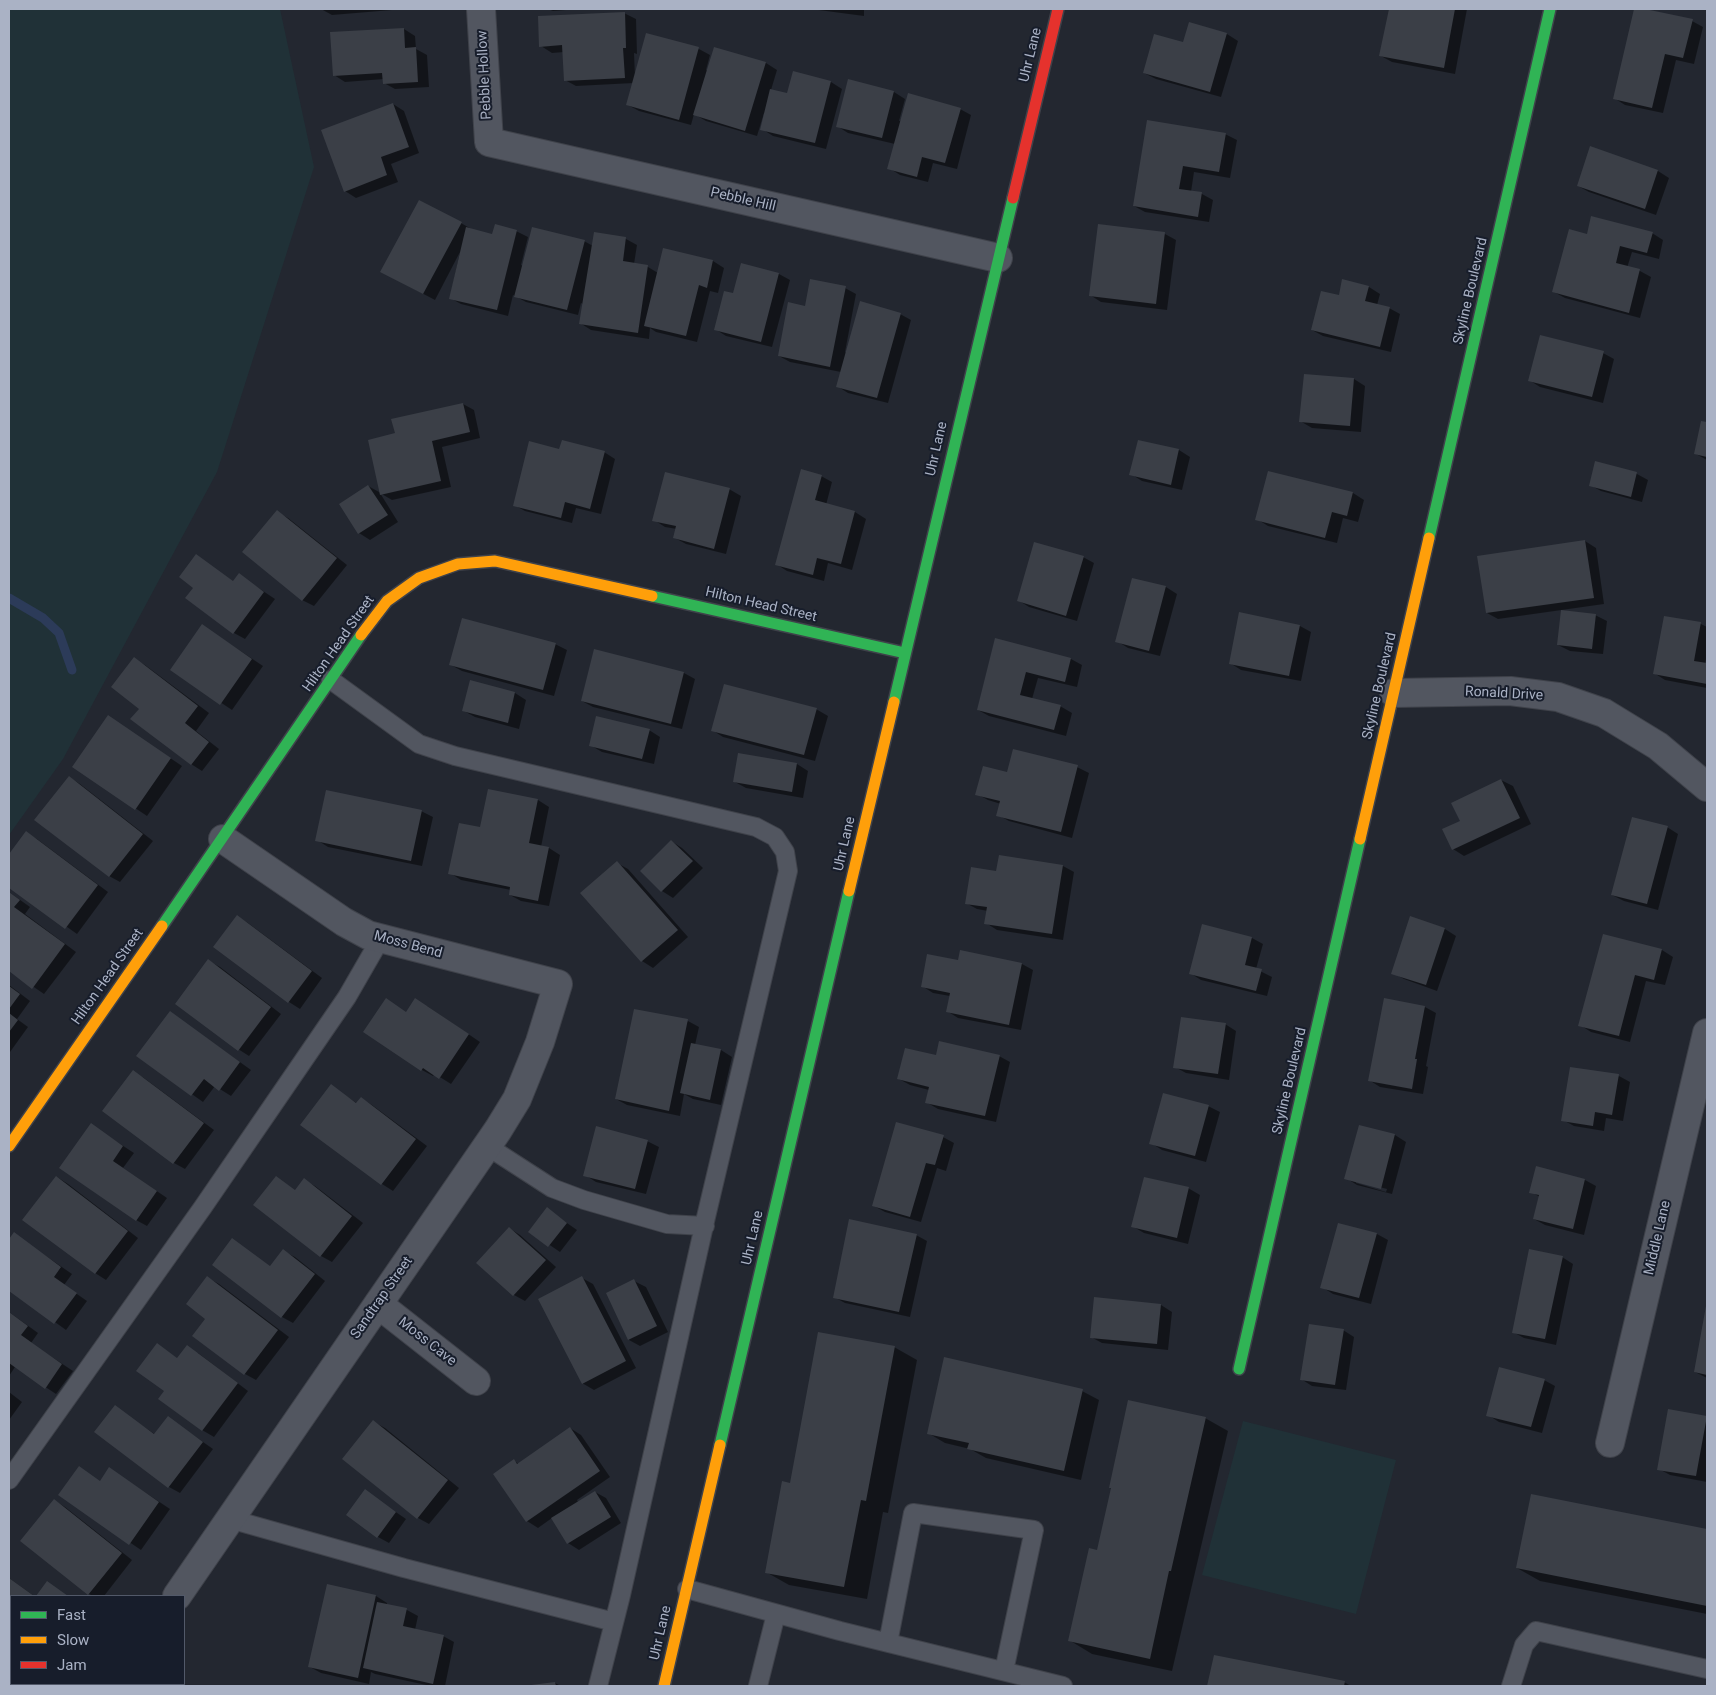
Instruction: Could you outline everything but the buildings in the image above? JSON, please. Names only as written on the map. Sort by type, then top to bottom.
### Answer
[{"type":"street","name":"Pebble Hollow","points":[[481,9],[488,142]]},
{"type":"street","name":"Uhr Lane","points":[[664,1686],[905,653],[1058,9]]},
{"type":"street","name":"Skyline Boulevard","points":[[1239,1369],[1550,9]]},
{"type":"street","name":"Pebble Hill","points":[[488,142],[998,258]]},
{"type":"street","name":"Hilton Head Street","points":[[9,1146],[223,839],[371,620],[387,601],[419,578],[458,564],[495,562],[905,653]]},
{"type":"street","name":"Ronald Drive","points":[[1394,693],[1510,691],[1558,697],[1604,713],[1658,746],[1707,787]]},
{"type":"street","name":"Moss Bend","points":[[223,839],[344,922],[368,935],[558,984]]},
{"type":"street","name":"Sandtrap Street","points":[[178,1595],[487,1146],[517,1099],[540,1042],[558,984]]},
{"type":"street","name":"Middle Lane","points":[[1610,1443],[1707,1033]]},
{"type":"street","name":"Moss Cave","points":[[378,1304],[476,1381]]},
{"type":"lane","points":[[331,680],[420,744],[465,758],[756,827],[775,837],[785,852],[788,871],[598,1686]]},
{"type":"lane","points":[[9,1480],[203,1208],[347,997],[381,938]]},
{"type":"lane","points":[[487,1146],[552,1188],[576,1197],[667,1224],[704,1226]]},
{"type":"lane","points":[[888,1643],[914,1513],[1034,1530],[1004,1671]]},
{"type":"lane","points":[[230,1520],[404,1568],[614,1622]]},
{"type":"lane","points":[[687,1589],[888,1643],[1063,1686]]},
{"type":"lane","points":[[758,1686],[776,1614]]},
{"type":"lane","points":[[1511,1686],[1524,1645],[1536,1631],[1707,1669]]},
{"type":"shaded area","points":[[9,9],[280,9],[314,167],[217,472],[63,759],[9,835]]},
{"type":"shaded area","points":[[1243,1421],[1396,1460],[1356,1614],[1202,1575]]},
{"type":"waterway","points":[[9,598],[43,618],[59,633],[72,670]]},
{"type":"traffic: fast","points":[[1429,538],[1550,9]]},
{"type":"traffic: fast","points":[[894,702],[1013,198]]},
{"type":"traffic: fast","points":[[652,596],[905,653]]},
{"type":"traffic: fast","points":[[162,926],[361,635]]},
{"type":"traffic: fast","points":[[1239,1369],[1360,839]]},
{"type":"traffic: fast","points":[[720,1445],[849,891]]},
{"type":"traffic: slow","points":[[1360,839],[1429,538]]},
{"type":"traffic: slow","points":[[361,635],[387,601],[419,578],[458,564],[495,561],[652,596]]},
{"type":"traffic: slow","points":[[849,891],[894,702]]},
{"type":"traffic: slow","points":[[9,1146],[162,926]]},
{"type":"traffic: slow","points":[[664,1686],[720,1445]]},
{"type":"traffic: jam","points":[[1013,198],[1058,9]]}]
